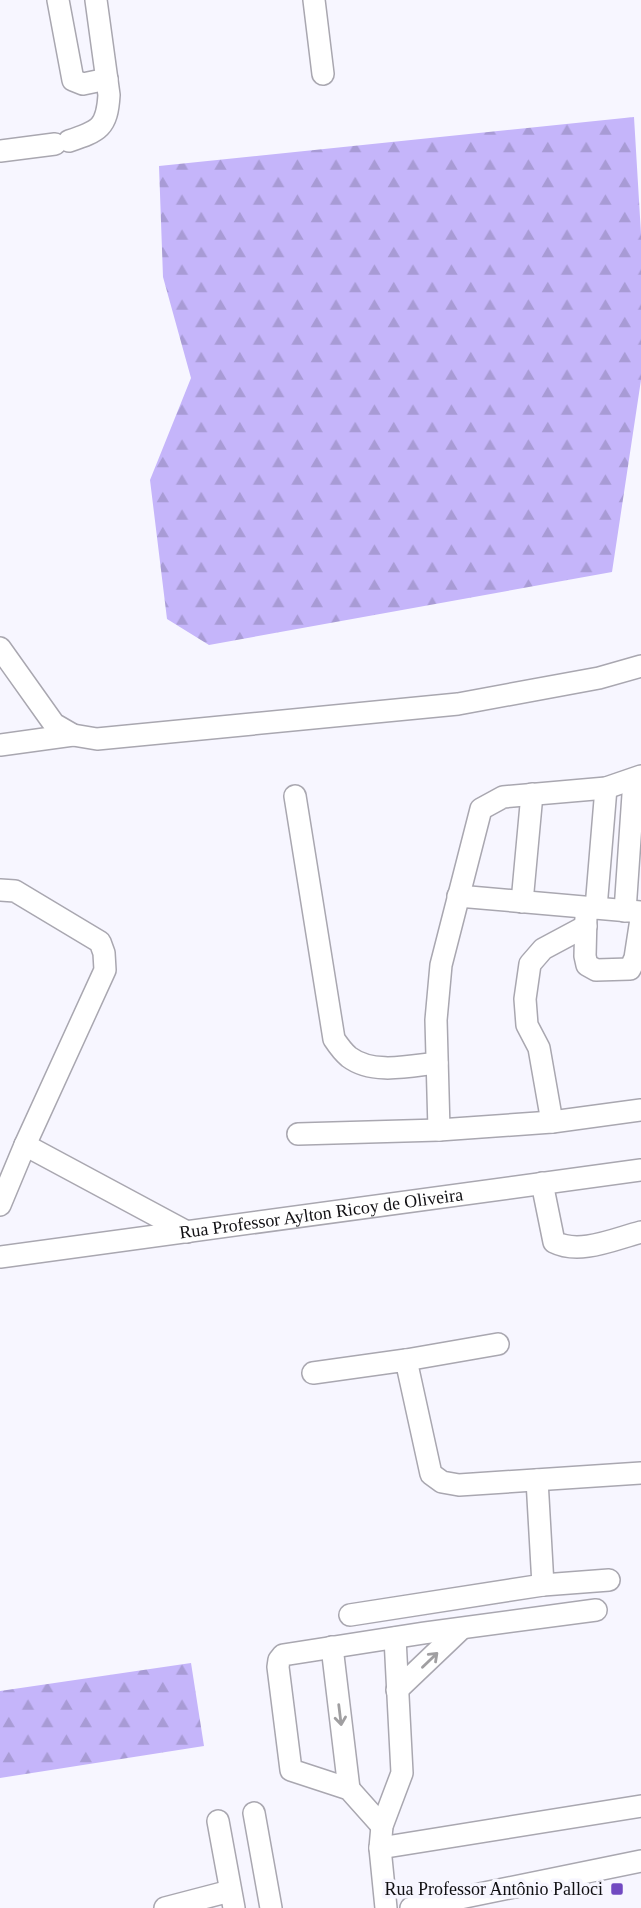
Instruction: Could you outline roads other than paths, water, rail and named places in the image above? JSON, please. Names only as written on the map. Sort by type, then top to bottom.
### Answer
[{"type":"street","points":[[58,0],[73,80],[83,83],[107,79]]},
{"type":"street","points":[[0,151],[62,143],[93,133],[106,119],[109,95],[96,0]]},
{"type":"street","points":[[314,0],[323,74]]},
{"type":"street","points":[[0,648],[54,724],[73,735]]},
{"type":"street","points":[[0,745],[73,735],[97,739],[458,704],[599,678],[641,666]]},
{"type":"street","points":[[439,1130],[436,1020],[441,965],[481,809],[503,797],[606,788],[637,778],[635,958],[630,969],[596,970],[587,965],[585,956],[606,788]]},
{"type":"street","points":[[522,902],[532,794]]},
{"type":"street","points":[[295,796],[334,1040],[347,1056],[362,1064],[384,1068],[437,1063]]},
{"type":"street","points":[[0,890],[15,891],[100,942],[105,970],[0,1205]]},
{"type":"street","points":[[458,896],[522,902],[590,914],[636,914]]},
{"type":"street","points":[[552,1122],[539,1048],[527,1025],[525,999],[530,964],[543,949],[590,914]]},
{"type":"street","points":[[298,1134],[439,1130],[552,1122],[641,1110]]},
{"type":"street","points":[[25,1145],[187,1232]]},
{"type":"street","name":"Rua Professor Aylton Ricoy de Oliveira","points":[[0,1257],[641,1170]]},
{"type":"street","points":[[542,1183],[554,1241],[564,1247],[579,1248],[641,1232]]},
{"type":"street","points":[[313,1373],[498,1344]]},
{"type":"street","points":[[406,1360],[431,1474],[442,1482],[459,1485],[641,1473]]},
{"type":"street","points":[[537,1480],[543,1585]]},
{"type":"street","points":[[350,1615],[543,1585],[609,1580]]},
{"type":"street","points":[[382,1826],[349,1789],[291,1770],[279,1660],[283,1655],[596,1610]]},
{"type":"street","points":[[397,1690],[461,1629]]},
{"type":"street","points":[[386,1908],[380,1848],[382,1826],[395,1797],[401,1773],[396,1638]]},
{"type":"street","points":[[332,1647],[349,1789]]},
{"type":"street","points":[[380,1848],[641,1806]]},
{"type":"street","points":[[254,1813],[271,1908]]},
{"type":"street","points":[[165,1908],[232,1900],[218,1821]]},
{"type":"street","points":[[411,1908],[641,1861]]},
{"type":"place","name":"Rua Professor Antônio Palloci","points":[[617,1889]]}]
